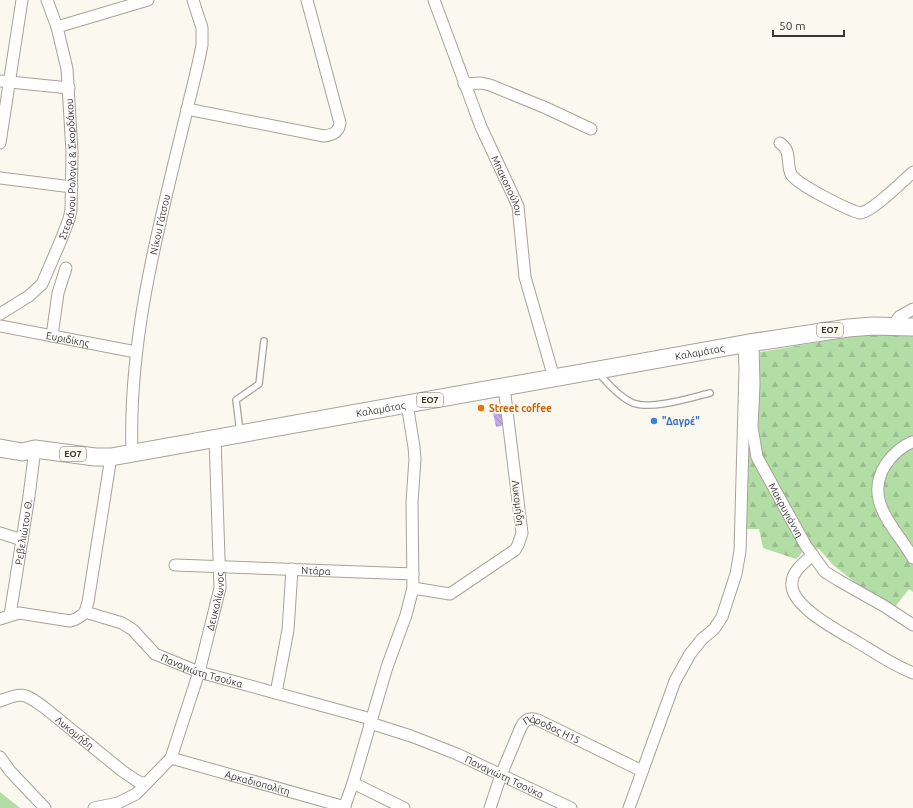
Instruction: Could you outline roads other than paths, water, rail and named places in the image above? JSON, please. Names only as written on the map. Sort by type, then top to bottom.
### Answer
[{"type":"main road","name":"ΕΟ7","points":[[749,343],[824,331],[873,326],[913,327]]},
{"type":"main road","name":"Καλαμάτας","points":[[0,448],[22,452],[35,449],[87,456],[111,457],[749,343]]},
{"type":"main road","name":"Καλαμάτας","points":[[0,438],[23,442],[35,449]]},
{"type":"street","points":[[0,143],[5,82],[22,0]]},
{"type":"street","name":"Στεφάνου Ρολογά & Σκορδάκου","points":[[0,314],[33,294],[44,280],[69,219],[72,201],[72,152],[69,88],[65,58],[57,26],[48,0]]},
{"type":"street","points":[[57,26],[123,3],[148,0]]},
{"type":"street","name":"Νίκου Γάτσου","points":[[132,453],[132,395],[143,304],[200,58],[203,38],[202,28],[193,0]]},
{"type":"street","points":[[187,109],[324,136],[330,136],[336,132],[339,128],[340,122],[307,0]]},
{"type":"street","name":"Μπακοπούλου","points":[[434,0],[464,84],[487,141],[518,206],[525,277],[554,378]]},
{"type":"street","points":[[5,82],[69,88]]},
{"type":"street","points":[[464,84],[490,85],[546,108],[591,129]]},
{"type":"street","points":[[780,143],[788,153],[790,172],[795,180],[831,200],[860,213],[864,213],[873,208],[913,172]]},
{"type":"street","points":[[0,178],[72,187]]},
{"type":"street","points":[[52,336],[58,294],[66,268]]},
{"type":"street","points":[[893,326],[899,317],[913,309]]},
{"type":"street","name":"Ευριδίκης","points":[[0,326],[136,352]]},
{"type":"street","points":[[628,808],[675,681],[693,649],[702,638],[717,625],[726,606],[736,574],[740,551],[749,343]]},
{"type":"street","name":"Μακρυγιάννη","points":[[749,343],[754,385],[752,427],[757,457],[785,508],[821,567],[832,577],[884,606],[913,625]]},
{"type":"street","name":"Λυκομήδη","points":[[413,588],[450,594],[515,550],[518,545],[522,533],[504,387]]},
{"type":"street","points":[[344,807],[353,783],[387,667],[406,615],[413,588],[412,515],[415,459],[407,404]]},
{"type":"street","name":"Δευκαλίωνος","points":[[171,758],[199,672],[220,588],[214,438]]},
{"type":"street","points":[[912,442],[903,446],[892,456],[882,472],[878,485],[879,503],[887,521],[913,558]]},
{"type":"street","name":"Ρεβελιώτου Θ.","points":[[5,617],[22,540],[35,449]]},
{"type":"street","points":[[5,617],[19,613],[70,621],[76,619],[85,612],[88,602],[111,457]]},
{"type":"street","points":[[0,533],[22,540]]},
{"type":"street","points":[[813,555],[798,568],[794,575],[791,586],[799,601],[816,617],[887,662],[913,673]]},
{"type":"street","name":"Ντάρα","points":[[175,565],[413,574]]},
{"type":"street","points":[[276,693],[288,630],[292,569]]},
{"type":"street","name":"Παναγιώτη Τσούκα","points":[[85,612],[122,623],[133,630],[155,654],[199,672],[370,721],[457,754],[571,808]]},
{"type":"street","name":"Λυκομήδη","points":[[0,702],[18,695],[24,695],[32,699],[121,770],[137,781],[145,784]]},
{"type":"street","name":"Πάροδος Η15","points":[[490,808],[501,775],[521,727],[524,722],[532,718],[642,772]]},
{"type":"street","points":[[0,757],[10,771],[45,808]]},
{"type":"street","points":[[127,808],[136,794],[171,758]]},
{"type":"street","name":"Αρκαδιοπολίτη","points":[[171,758],[344,807]]},
{"type":"street","points":[[353,783],[404,808]]},
{"type":"street","points":[[94,808],[118,803],[136,794]]},
{"type":"lane","points":[[240,434],[236,400],[259,384],[264,341]]},
{"type":"lane","points":[[596,370],[614,389],[633,403],[651,406],[710,393]]},
{"type":"place","name":"Street coffee","points":[[481,408]]},
{"type":"place","name":"\"Δαγρέ\"","points":[[654,421]]}]
